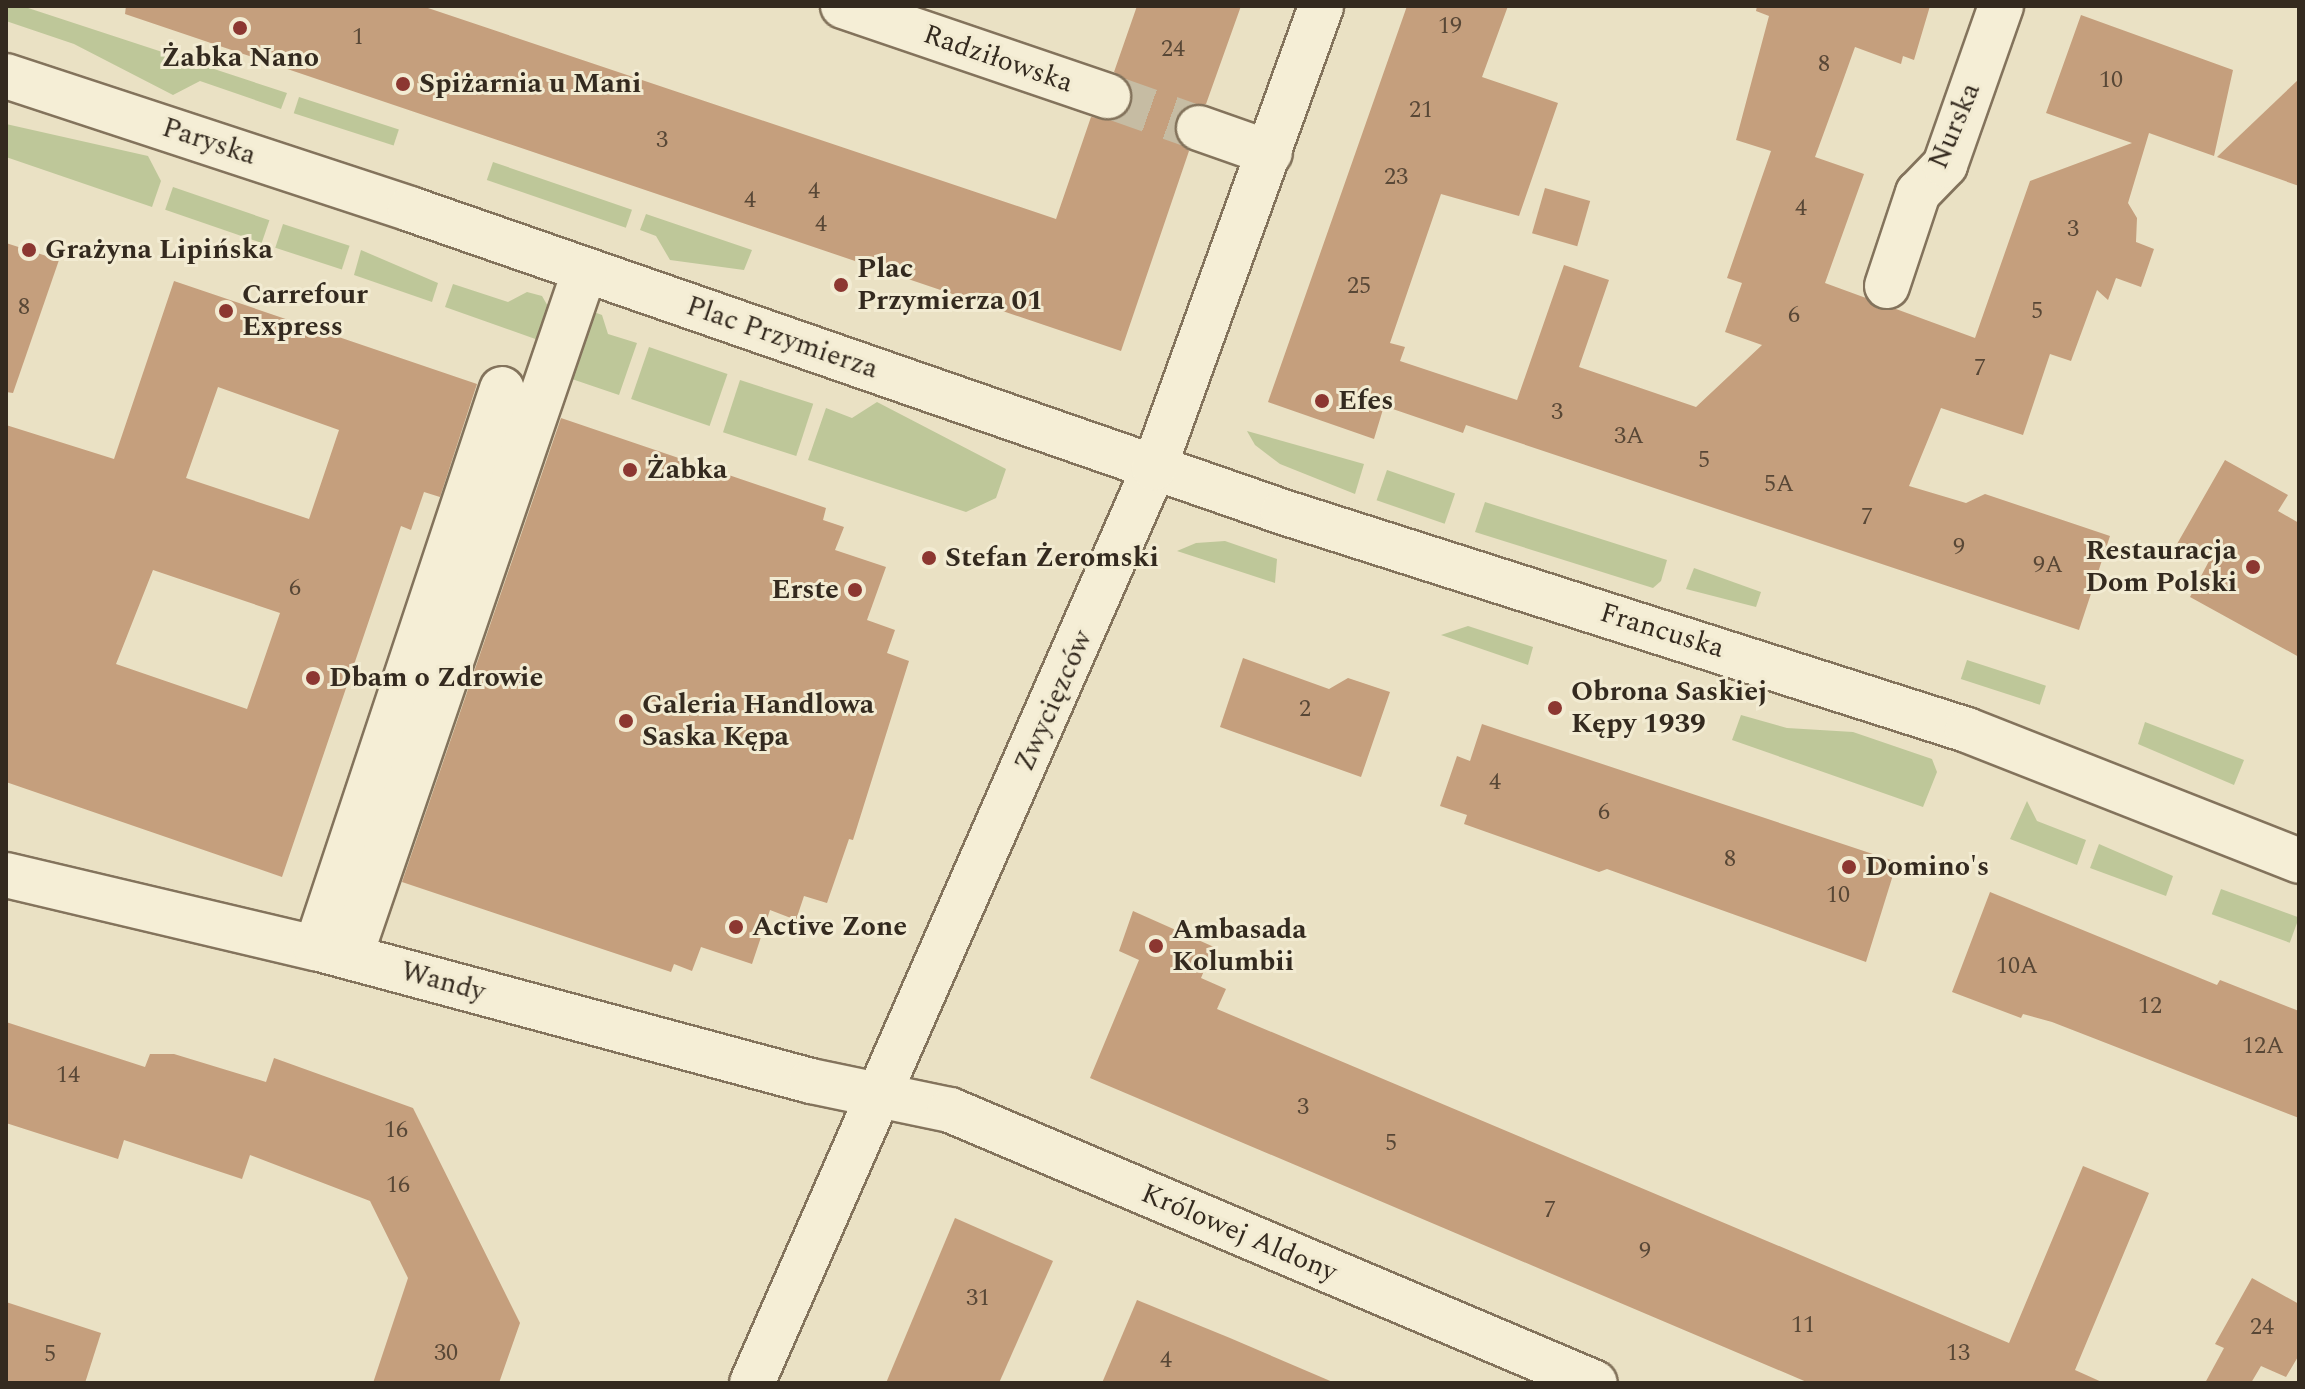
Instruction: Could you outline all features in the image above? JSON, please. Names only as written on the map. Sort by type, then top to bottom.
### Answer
[{"type":"street","name":"Radziłowska","points":[[843,6],[1108,96]]},
{"type":"street","name":"Zwycięzców","points":[[752,1383],[1154,468],[1321,6]]},
{"type":"street","name":"Nurska","points":[[1887,286],[1918,193],[1945,165],[2001,6]]},
{"type":"street","name":"Paryska","points":[[6,76],[410,209]]},
{"type":"street","points":[[1199,128],[1270,153]]},
{"type":"street","name":"Plac Przymierza","points":[[410,209],[1154,468]]},
{"type":"street","points":[[333,953],[585,270]]},
{"type":"street","points":[[333,953],[502,389]]},
{"type":"street","name":"Francuska","points":[[1154,468],[1967,730],[2299,861]]},
{"type":"street","name":"Wandy","points":[[6,875],[333,953],[879,1095]]},
{"type":"street","name":"Królowej Aldony","points":[[879,1095],[950,1110],[1595,1383]]},
{"type":"green space","points":[[6,6],[22,6],[287,93],[281,109],[200,81],[173,95],[74,44],[6,21]]},
{"type":"green space","points":[[299,97],[399,129],[394,146],[294,113]]},
{"type":"green space","points":[[6,124],[148,156],[161,181],[152,207],[6,157]]},
{"type":"green space","points":[[493,162],[632,210],[626,228],[487,180]]},
{"type":"green space","points":[[173,187],[269,220],[262,243],[165,210]]},
{"type":"green space","points":[[646,214],[752,250],[744,270],[670,260],[656,236],[640,230]]},
{"type":"green space","points":[[283,224],[350,246],[342,269],[275,248]]},
{"type":"green space","points":[[361,250],[438,283],[432,302],[354,275]]},
{"type":"green space","points":[[453,284],[508,302],[527,292],[542,296],[549,308],[541,341],[445,307]]},
{"type":"green space","points":[[591,311],[602,315],[608,334],[637,343],[619,395],[563,376]]},
{"type":"green space","points":[[649,347],[727,374],[710,426],[631,399]]},
{"type":"green space","points":[[740,380],[813,404],[796,456],[723,432]]},
{"type":"green space","points":[[877,402],[1006,469],[996,498],[966,512],[808,460],[826,408],[852,418]]},
{"type":"green space","points":[[1247,431],[1364,464],[1355,494],[1280,464],[1255,445]]},
{"type":"green space","points":[[1387,470],[1455,493],[1445,524],[1377,500]]},
{"type":"green space","points":[[1485,502],[1667,560],[1661,581],[1653,588],[1475,532]]},
{"type":"green space","points":[[1225,541],[1277,559],[1275,583],[1177,551],[1196,543]]},
{"type":"green space","points":[[1694,568],[1761,592],[1756,607],[1686,589]]},
{"type":"green space","points":[[1468,626],[1533,647],[1528,665],[1441,635]]},
{"type":"green space","points":[[1967,660],[2046,686],[2040,705],[1961,679]]},
{"type":"green space","points":[[1741,715],[1787,728],[1853,732],[1932,759],[1937,772],[1923,807],[1732,740]]},
{"type":"green space","points":[[2145,722],[2244,760],[2234,785],[2138,744]]},
{"type":"green space","points":[[2027,801],[2037,821],[2086,840],[2077,865],[2010,839]]},
{"type":"green space","points":[[2099,844],[2173,876],[2166,896],[2090,868]]},
{"type":"green space","points":[[2221,889],[2299,917],[2290,943],[2212,914]]},
{"type":"building","points":[[126,6],[422,6],[1056,219],[1091,117],[1114,120],[1131,105],[1127,80],[1114,72],[1137,6],[1241,6],[1206,104],[1183,109],[1175,120],[1175,133],[1189,151],[1121,351],[125,14]]},
{"type":"building","points":[[1407,6],[1508,6],[1482,77],[1558,103],[1519,216],[1441,194],[1390,343],[1405,347],[1400,361],[1517,400],[1564,265],[1609,280],[1579,367],[1696,407],[1762,345],[1725,332],[1742,283],[1727,278],[1771,151],[1736,140],[1769,16],[1756,11],[1757,6],[1930,6],[1914,60],[1903,56],[1901,64],[1855,47],[1815,157],[1864,174],[1825,283],[1866,298],[1878,309],[1896,309],[1975,338],[2030,181],[2132,143],[2046,113],[2081,15],[2233,70],[2214,156],[2149,133],[2128,203],[2137,218],[2136,242],[2154,249],[2141,287],[2116,278],[2108,300],[2097,290],[2071,361],[2050,354],[2023,435],[1941,408],[1909,486],[1966,503],[1985,494],[2110,536],[2079,630],[1466,425],[1463,433],[1384,406],[1374,439],[1268,402]]},
{"type":"building","points":[[2299,79],[2299,186],[2217,157]]},
{"type":"building","points":[[1545,188],[1590,201],[1577,246],[1532,233]]},
{"type":"building","points":[[6,243],[59,260],[13,393],[6,392]]},
{"type":"building","points":[[174,281],[477,384],[440,497],[424,492],[411,530],[401,526],[282,877],[6,782],[6,425],[114,459]],"holes":[[[218,387],[339,430],[309,519],[186,478]],[[153,570],[280,613],[247,709],[116,664]]]},
{"type":"building","points":[[561,418],[826,508],[823,520],[844,527],[835,550],[886,567],[867,620],[895,630],[887,653],[909,661],[853,840],[849,839],[827,903],[804,896],[796,920],[770,910],[752,964],[701,947],[692,971],[674,964],[671,972],[402,882]]},
{"type":"building","name":"Restauracja Dom Polski","points":[[2225,460],[2288,495],[2278,511],[2299,523],[2299,657],[2190,597],[2209,561],[2177,544]]},
{"type":"building","points":[[1243,658],[1329,689],[1348,678],[1390,692],[1361,777],[1220,727]]},
{"type":"building","points":[[1482,724],[1897,862],[1866,962],[1607,869],[1599,872],[1464,824],[1467,815],[1440,806],[1457,756],[1470,761]]},
{"type":"building","points":[[1990,892],[2217,985],[2220,980],[2299,1011],[2299,1118],[2052,1022],[2023,1014],[2021,1018],[1952,992]]},
{"type":"building","points":[[1133,911],[1214,947],[1201,978],[1226,989],[1217,1009],[2009,1343],[2083,1166],[2149,1193],[2075,1370],[2104,1383],[1809,1383],[1090,1078],[1139,960],[1119,951]]},
{"type":"building","points":[[6,1022],[145,1067],[150,1054],[174,1054],[266,1082],[274,1058],[413,1108],[520,1323],[499,1383],[373,1383],[408,1278],[370,1201],[250,1155],[242,1179],[124,1140],[118,1159],[6,1123]]},
{"type":"building","points":[[955,1218],[1053,1261],[999,1383],[886,1383]]},
{"type":"building","points":[[2252,1278],[2299,1304],[2299,1355],[2286,1377],[2261,1366],[2251,1383],[2205,1383],[2224,1348],[2215,1344]]},
{"type":"building","points":[[1137,1300],[1230,1338],[1335,1383],[1102,1383]]},
{"type":"building","points":[[6,1302],[101,1333],[85,1383],[6,1383]]},
{"type":"tunnel","points":[[1108,96],[1199,128]]},
{"type":"place","name":"Żabka Nano","points":[[240,28]]},
{"type":"place","name":"Spiżarnia u Mani","points":[[403,84]]},
{"type":"place","name":"Grażyna Lipińska","points":[[29,250]]},
{"type":"place","name":"Plac Przymierza 01","points":[[841,285]]},
{"type":"place","name":"Carrefour Express","points":[[226,311]]},
{"type":"place","name":"Efes","points":[[1322,401]]},
{"type":"place","name":"Żabka","points":[[630,470]]},
{"type":"place","name":"Stefan Żeromski","points":[[929,558]]},
{"type":"place","name":"Restauracja Dom Polski","points":[[2253,567]]},
{"type":"place","name":"Erste","points":[[855,590]]},
{"type":"place","name":"Dbam o Zdrowie","points":[[313,678]]},
{"type":"place","name":"Obrona Saskiej Kępy 1939","points":[[1555,708]]},
{"type":"place","name":"Galeria Handlowa Saska Kępa","points":[[626,721]]},
{"type":"place","name":"Domino's","points":[[1849,867]]},
{"type":"place","name":"Active Zone","points":[[736,927]]},
{"type":"place","name":"Ambasada Kolumbii","points":[[1156,946]]}]
